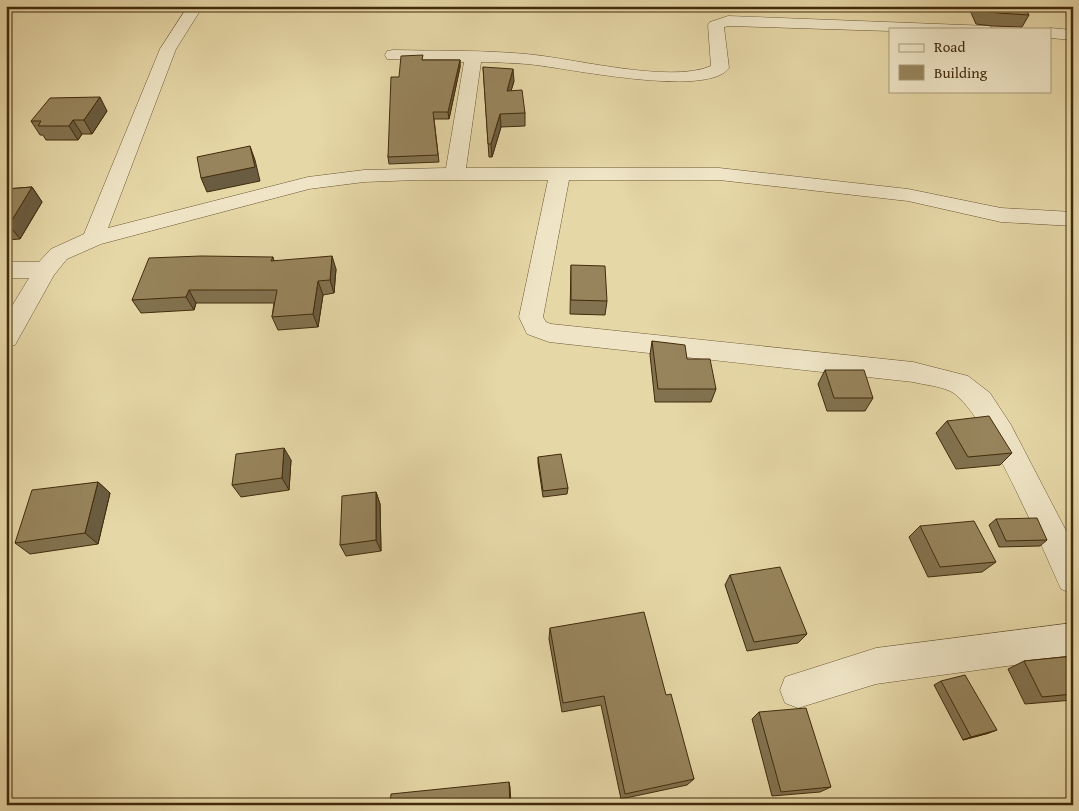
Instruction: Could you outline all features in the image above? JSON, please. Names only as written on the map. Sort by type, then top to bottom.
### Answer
[{"type":"street","points":[[93,239],[168,49],[196,6]]},
{"type":"street","points":[[393,55],[527,59],[648,76],[714,74],[720,68],[716,25],[728,21],[952,28]]},
{"type":"street","points":[[1052,33],[1073,35]]},
{"type":"street","points":[[455,173],[473,57]]},
{"type":"street","points":[[6,338],[45,270],[59,254],[93,239],[308,183],[364,176],[455,173],[719,174],[908,195],[1001,215],[1073,219]]},
{"type":"street","points":[[560,174],[530,317],[536,328],[549,334],[913,372],[959,384],[980,401],[1001,433],[1073,578]]},
{"type":"street","points":[[6,270],[45,270]]},
{"type":"street","points":[[798,690],[876,666],[1073,640]]},
{"type":"building","points":[[980,6],[1023,6],[1029,15],[982,11]]},
{"type":"building","points":[[423,55],[422,60],[460,60],[448,112],[433,112],[438,155],[388,157],[391,77],[399,77],[401,56]]},
{"type":"building","points":[[483,67],[513,69],[507,91],[522,90],[525,113],[500,114],[491,144],[488,144]]},
{"type":"building","points":[[100,97],[84,120],[73,120],[69,126],[38,126],[41,121],[31,121],[50,98]]},
{"type":"building","points":[[250,146],[255,167],[201,178],[197,157]]},
{"type":"building","points":[[32,187],[9,225],[6,225],[6,189]]},
{"type":"building","points":[[201,256],[273,257],[271,261],[332,256],[330,280],[318,281],[313,314],[272,317],[277,290],[189,290],[186,297],[132,300],[149,258]]},
{"type":"building","points":[[571,265],[605,266],[607,301],[571,300]]},
{"type":"building","points":[[652,341],[685,345],[687,359],[710,359],[716,389],[658,389]]},
{"type":"building","points":[[825,370],[864,370],[873,398],[834,398]]},
{"type":"building","points":[[989,416],[1012,453],[968,457],[947,421]]},
{"type":"building","points":[[284,448],[282,478],[232,485],[236,454]]},
{"type":"building","points":[[561,454],[568,488],[543,491],[538,457]]},
{"type":"building","points":[[98,482],[85,533],[15,543],[32,490]]},
{"type":"building","points":[[376,492],[376,540],[340,545],[342,496]]},
{"type":"building","points":[[1037,518],[1047,540],[1006,541],[996,519]]},
{"type":"building","points":[[974,521],[996,562],[940,567],[920,526]]},
{"type":"building","points":[[780,567],[807,634],[754,642],[730,575]]},
{"type":"building","points":[[644,612],[666,695],[671,694],[694,779],[625,794],[604,696],[563,703],[550,628]]},
{"type":"building","points":[[1073,656],[1073,694],[1042,697],[1024,661]]},
{"type":"building","points":[[965,675],[997,730],[971,737],[941,681]]},
{"type":"building","points":[[806,708],[831,787],[781,792],[759,712]]},
{"type":"building","points":[[509,782],[510,805],[390,805],[391,794]]}]
